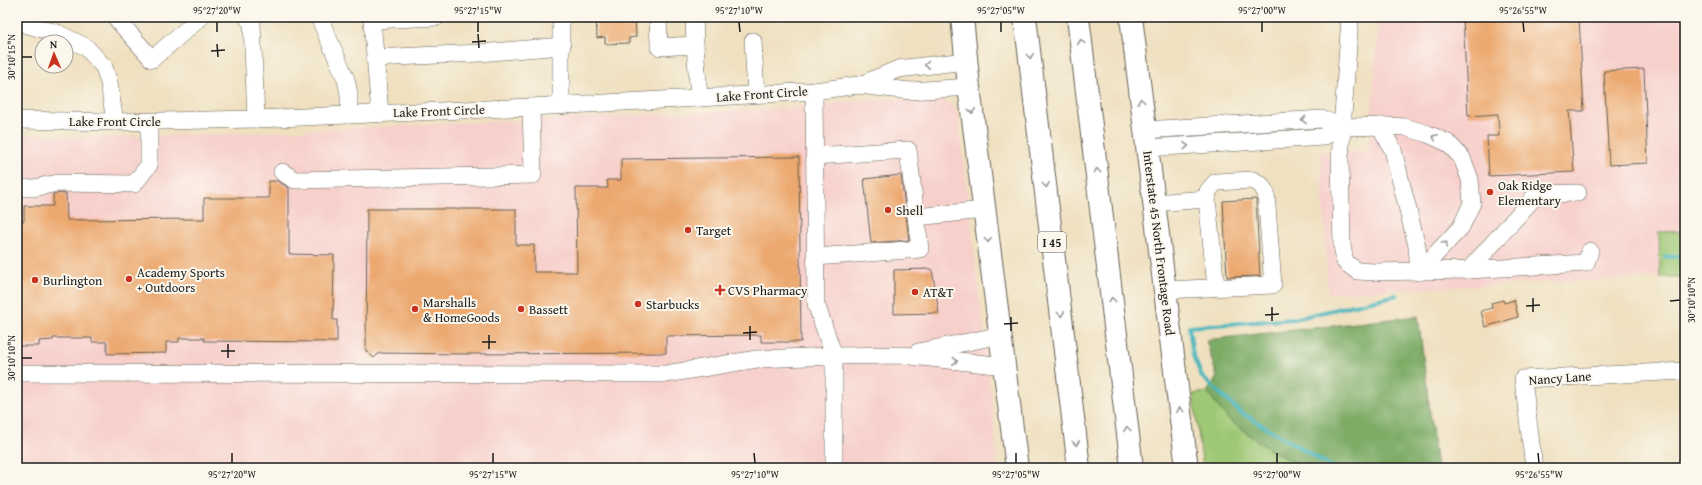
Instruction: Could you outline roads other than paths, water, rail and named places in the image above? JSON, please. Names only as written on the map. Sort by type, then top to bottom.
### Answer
[{"type":"main road","points":[[962,17],[969,87],[984,210],[1002,335],[1017,468]]},
{"type":"main road","name":"I 45","points":[[1025,17],[1079,468]]},
{"type":"main road","points":[[1078,17],[1132,468]]},
{"type":"main road","name":"Interstate 45 North Frontage Road","points":[[1131,17],[1188,462]]},
{"type":"main road","points":[[1009,406],[1009,468]]},
{"type":"street","points":[[115,17],[152,59],[201,17]]},
{"type":"street","points":[[247,17],[252,23],[256,119]]},
{"type":"street","points":[[319,17],[346,79],[349,94],[348,115]]},
{"type":"street","points":[[380,114],[372,19],[436,17]]},
{"type":"street","points":[[561,17],[561,106]]},
{"type":"street","points":[[658,17],[659,47],[695,45]]},
{"type":"street","points":[[694,17],[699,98]]},
{"type":"street","points":[[1350,17],[1340,158],[1342,245],[1345,262],[1357,271],[1419,272],[1469,270],[1586,263],[1590,251]]},
{"type":"street","points":[[17,22],[57,33],[86,47],[104,67],[109,83],[114,122]]},
{"type":"street","points":[[754,41],[756,95]]},
{"type":"street","points":[[375,58],[480,53],[562,46]]},
{"type":"street","name":"Lake Front Circle","points":[[860,85],[898,69],[966,61]]},
{"type":"street","name":"Lake Front Circle","points":[[17,120],[149,122],[256,119],[561,106],[814,91],[860,85],[910,91],[969,87]]},
{"type":"street","points":[[814,91],[816,304],[834,356],[834,468]]},
{"type":"street","points":[[282,172],[296,180],[533,175],[531,107]]},
{"type":"street","points":[[17,188],[33,188],[58,183],[134,184],[149,165],[149,122]]},
{"type":"street","points":[[1146,139],[1323,137],[1342,127],[1380,126],[1405,127],[1428,134],[1448,143],[1462,158],[1470,179],[1472,203],[1461,226],[1419,272]]},
{"type":"street","points":[[1380,126],[1394,157],[1417,246],[1419,272]]},
{"type":"street","points":[[815,156],[908,150],[920,249],[816,257]]},
{"type":"street","points":[[1165,290],[1216,288],[1273,285],[1266,194],[1261,185],[1253,180],[1216,182],[1208,191],[1207,200],[1216,288]]},
{"type":"street","points":[[1469,270],[1537,194],[1578,193]]},
{"type":"street","points":[[1154,203],[1207,200]]},
{"type":"street","points":[[916,217],[984,210]]},
{"type":"street","points":[[902,355],[1002,335]]},
{"type":"street","points":[[17,373],[666,374],[757,359],[902,355],[1005,366]]},
{"type":"street","name":"Nancy Lane","points":[[1534,468],[1523,379],[1685,371]]},
{"type":"waterway","points":[[1665,257],[1685,256]]},
{"type":"waterway","points":[[1334,468],[1240,412],[1202,377],[1193,355],[1189,327],[1294,319],[1397,295]]},
{"type":"place","name":"Oak Ridge Elementary","points":[[1490,192]]},
{"type":"place","name":"Shell","points":[[888,210]]},
{"type":"place","name":"Target","points":[[688,230]]},
{"type":"place","name":"Academy Sports + Outdoors","points":[[129,279]]},
{"type":"place","name":"Burlington","points":[[35,280]]},
{"type":"place","name":"CVS Pharmacy","points":[[720,290]]},
{"type":"place","name":"AT&T","points":[[915,292]]},
{"type":"place","name":"Starbucks","points":[[638,304]]},
{"type":"place","name":"Marshalls & HomeGoods","points":[[415,309]]},
{"type":"place","name":"Bassett","points":[[521,309]]}]
